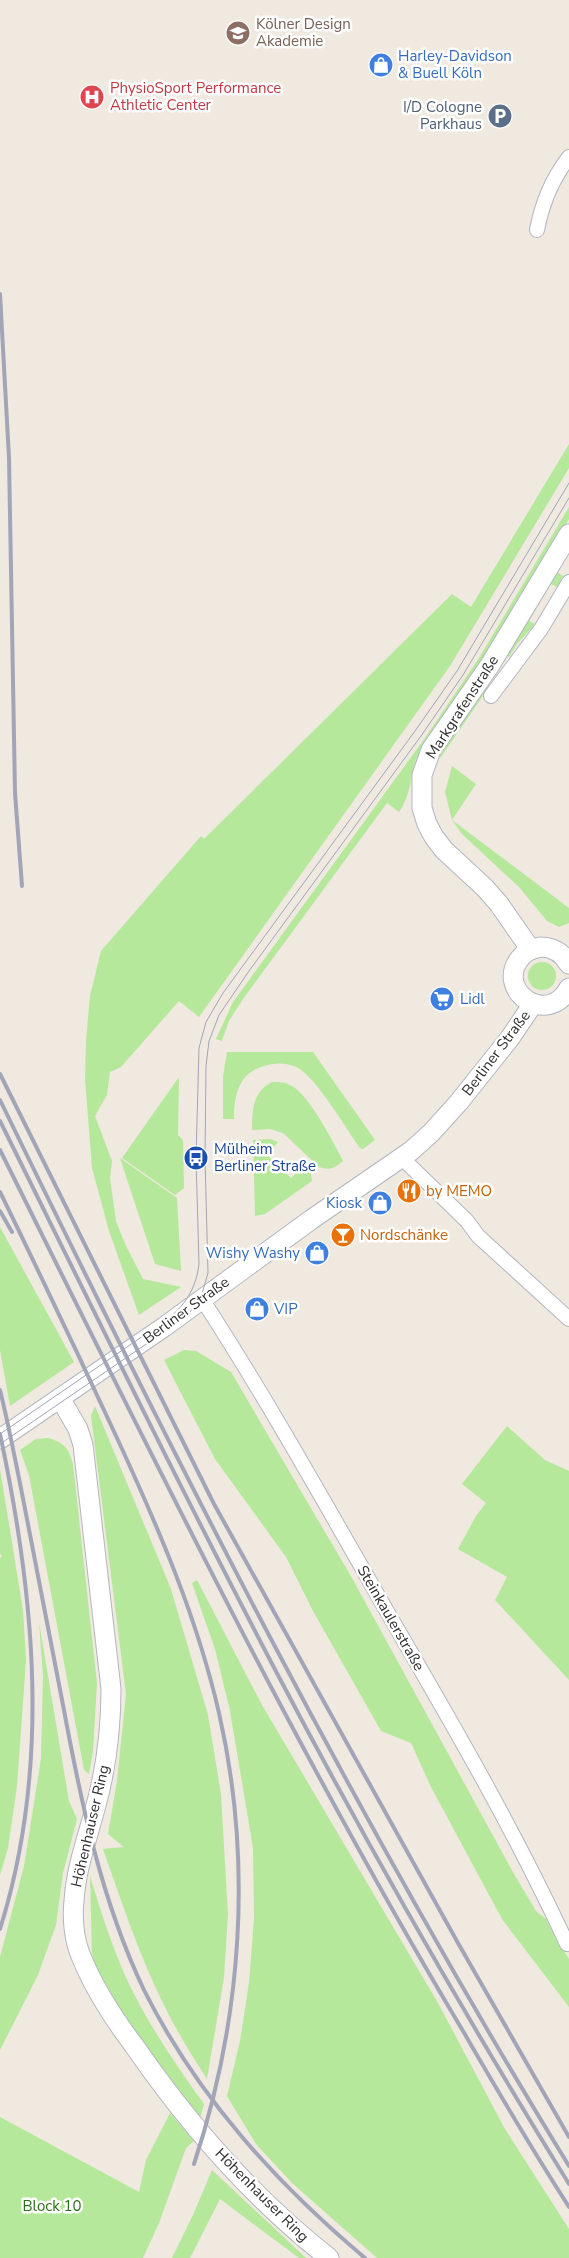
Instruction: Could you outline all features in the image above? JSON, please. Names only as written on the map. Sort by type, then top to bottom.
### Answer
[{"type":"main road","name":"Markgrafenstraße","points":[[530,950],[499,904],[434,838],[422,808],[422,775],[431,750],[490,665],[569,534]]},
{"type":"main road","points":[[530,950],[540,947],[549,948],[568,959]]},
{"type":"main road","name":"Berliner Straße","points":[[530,950],[518,961],[513,977],[519,994],[533,1004],[540,1005],[553,1003],[565,995],[569,988]]},
{"type":"main road","name":"Berliner Straße","points":[[0,1439],[202,1299],[312,1219],[402,1158],[431,1133],[458,1102],[519,1026],[533,1004]]},
{"type":"main road","name":"Höhenhauser Ring","points":[[60,1398],[78,1429],[83,1445],[111,1689],[111,1717],[103,1776],[77,1876],[73,1902],[74,1929],[80,1954],[97,1990],[116,2022],[182,2111],[271,2208],[329,2258]]},
{"type":"street","points":[[537,230],[543,201],[569,156]]},
{"type":"street","name":"Markgrafenstraße","points":[[491,696],[541,629],[569,582]]},
{"type":"street","points":[[402,1158],[467,1221],[478,1236],[569,1319]]},
{"type":"street","name":"Steinkaulerstraße","points":[[202,1299],[318,1493],[468,1751],[550,1906],[567,1944]]},
{"type":"green space","points":[[569,444],[569,468],[450,666],[199,1017],[179,1001],[121,1067],[110,1072],[107,1095],[95,1116],[112,1161],[110,1178],[116,1221],[143,1279],[181,1287],[139,1315],[109,1231],[92,1168],[85,1079],[86,1040],[90,996],[101,951],[201,836],[204,839],[452,594],[471,607]]},
{"type":"green space","points":[[569,507],[569,519],[483,661],[416,759],[403,806],[399,812],[387,803],[243,999],[229,1021],[222,1041],[216,1039],[233,1002],[425,738],[479,658]]},
{"type":"green space","points":[[557,572],[563,576],[557,587],[551,584],[529,621],[535,624],[517,644],[509,657],[506,655]]},
{"type":"green space","points":[[486,685],[489,687],[441,757],[438,756],[442,749]]},
{"type":"green space","points":[[452,766],[476,784],[452,820],[445,792]]},
{"type":"green space","points":[[452,820],[569,908],[569,923],[559,927],[547,921],[519,887],[462,834]]},
{"type":"green space","points":[[542,962],[552,966],[556,976],[552,986],[542,990],[532,986],[528,976],[532,966]]},
{"type":"green space","points":[[227,1052],[313,1052],[375,1140],[363,1149],[360,1148],[312,1080],[296,1067],[286,1064],[266,1065],[250,1073],[238,1090],[234,1119],[223,1119],[223,1076]]},
{"type":"green space","points":[[179,1077],[178,1135],[183,1140],[184,1188],[175,1195],[122,1158]]},
{"type":"green space","points":[[272,1082],[290,1085],[299,1091],[320,1120],[343,1161],[332,1168],[319,1167],[283,1133],[270,1129],[252,1130],[253,1108],[257,1096]]},
{"type":"green space","points":[[270,1139],[278,1142],[267,1155],[291,1178],[303,1166],[311,1174],[312,1181],[265,1214],[255,1216],[253,1140]]},
{"type":"green space","points":[[120,1158],[177,1198],[181,1271],[155,1264]]},
{"type":"green space","points":[[0,1227],[74,1362],[10,1406],[0,1350]]},
{"type":"green space","points":[[184,1350],[196,1351],[231,1372],[352,1578],[514,1874],[536,1911],[546,1919],[569,1959],[569,2007],[502,1919],[431,1787],[411,1743],[381,1731],[313,1611],[286,1557],[215,1459],[164,1360]]},
{"type":"green space","points":[[95,1406],[171,1589],[208,1715],[221,1794],[228,1914],[224,1977],[207,2079],[169,2015],[147,1968],[103,1849],[124,1847],[108,1834],[117,1781],[126,1694],[91,1416]]},
{"type":"green space","points":[[507,1426],[545,1460],[569,1471],[569,1680],[495,1600],[507,1577],[458,1549],[476,1516],[486,1503],[462,1484]]},
{"type":"green space","points":[[48,1438],[65,1446],[73,1464],[97,1683],[93,1751],[89,1774],[84,1770],[29,1475],[20,1450],[36,1439]]},
{"type":"green space","points":[[0,1469],[23,1610],[26,1660],[17,1786],[8,1848],[0,1875],[0,1558],[2,1556],[0,1554]]},
{"type":"green space","points":[[197,1580],[262,1705],[438,2003],[505,2129],[569,2229],[569,2258],[377,2258],[292,2183],[256,2144],[227,2096],[240,2041],[249,1983],[254,1919],[253,1848],[230,1711],[215,1649],[192,1583]]},
{"type":"green space","points":[[39,1622],[69,1801],[77,1819],[63,1873],[56,1925],[38,1975],[0,2050],[0,1957],[24,1866],[41,1759],[43,1677]]},
{"type":"green space","points":[[90,1876],[115,1951],[134,1994],[158,2037],[204,2104],[200,2118],[124,2016],[97,1969],[92,1954]]},
{"type":"green space","name":"Block 10","points":[[170,2113],[194,2141],[186,2148],[159,2223],[143,2258],[0,2258],[0,2117],[139,2192],[146,2160]]},
{"type":"green space","points":[[212,2170],[306,2258],[299,2258],[220,2199],[190,2258],[172,2258]]},
{"type":"tram line","points":[[0,1434],[165,1321],[184,1303],[192,1289],[199,1264],[196,1158],[199,1048],[206,1022],[223,993],[457,671],[569,483]]},
{"type":"tram line","points":[[0,1444],[180,1321],[190,1312],[201,1297],[208,1273],[205,1158],[206,1066],[209,1041],[219,1015],[463,675],[569,498]]},
{"type":"railway","points":[[0,294],[9,458],[15,793],[22,886]]},
{"type":"railway","points":[[0,1074],[214,1504],[458,1943],[569,2137]]},
{"type":"railway","points":[[0,1100],[133,1371],[271,1640],[416,1905],[491,2036],[569,2166]]},
{"type":"railway","points":[[0,1121],[173,1470],[314,1743],[420,1934],[493,2060],[569,2184]]},
{"type":"railway","points":[[0,1150],[167,1485],[281,1706],[400,1924],[569,2207]]},
{"type":"railway","points":[[0,1192],[103,1407],[161,1539],[200,1642],[219,1713],[230,1769],[236,1826],[239,1883],[237,1940],[232,1997],[223,2053],[210,2109],[194,2164]]},
{"type":"railway","points":[[0,1211],[12,1232]]},
{"type":"railway","points":[[0,1390],[85,1814],[104,1886],[129,1956],[144,1990],[165,2029],[213,2101],[269,2168],[365,2258]]},
{"type":"railway","points":[[0,1434],[22,1557],[29,1620],[32,1682],[32,1744],[26,1806],[16,1868],[0,1929]]},
{"type":"place","name":"Kölner Design Akademie","points":[[238,33]]},
{"type":"place","name":"Harley-Davidson & Buell Köln","points":[[381,65]]},
{"type":"place","name":"PhysioSport Performance Athletic Center","points":[[92,97]]},
{"type":"place","name":"I/D Cologne Parkhaus","points":[[500,116]]},
{"type":"place","name":"Lidl","points":[[442,999]]},
{"type":"place","name":"Mülheim Berliner Straße","points":[[196,1158]]},
{"type":"place","name":"by MEMO","points":[[409,1191]]},
{"type":"place","name":"Kiosk","points":[[380,1203]]},
{"type":"place","name":"Nordschänke","points":[[343,1235]]},
{"type":"place","name":"Wishy Washy","points":[[317,1253]]},
{"type":"place","name":"VIP","points":[[257,1309]]}]
